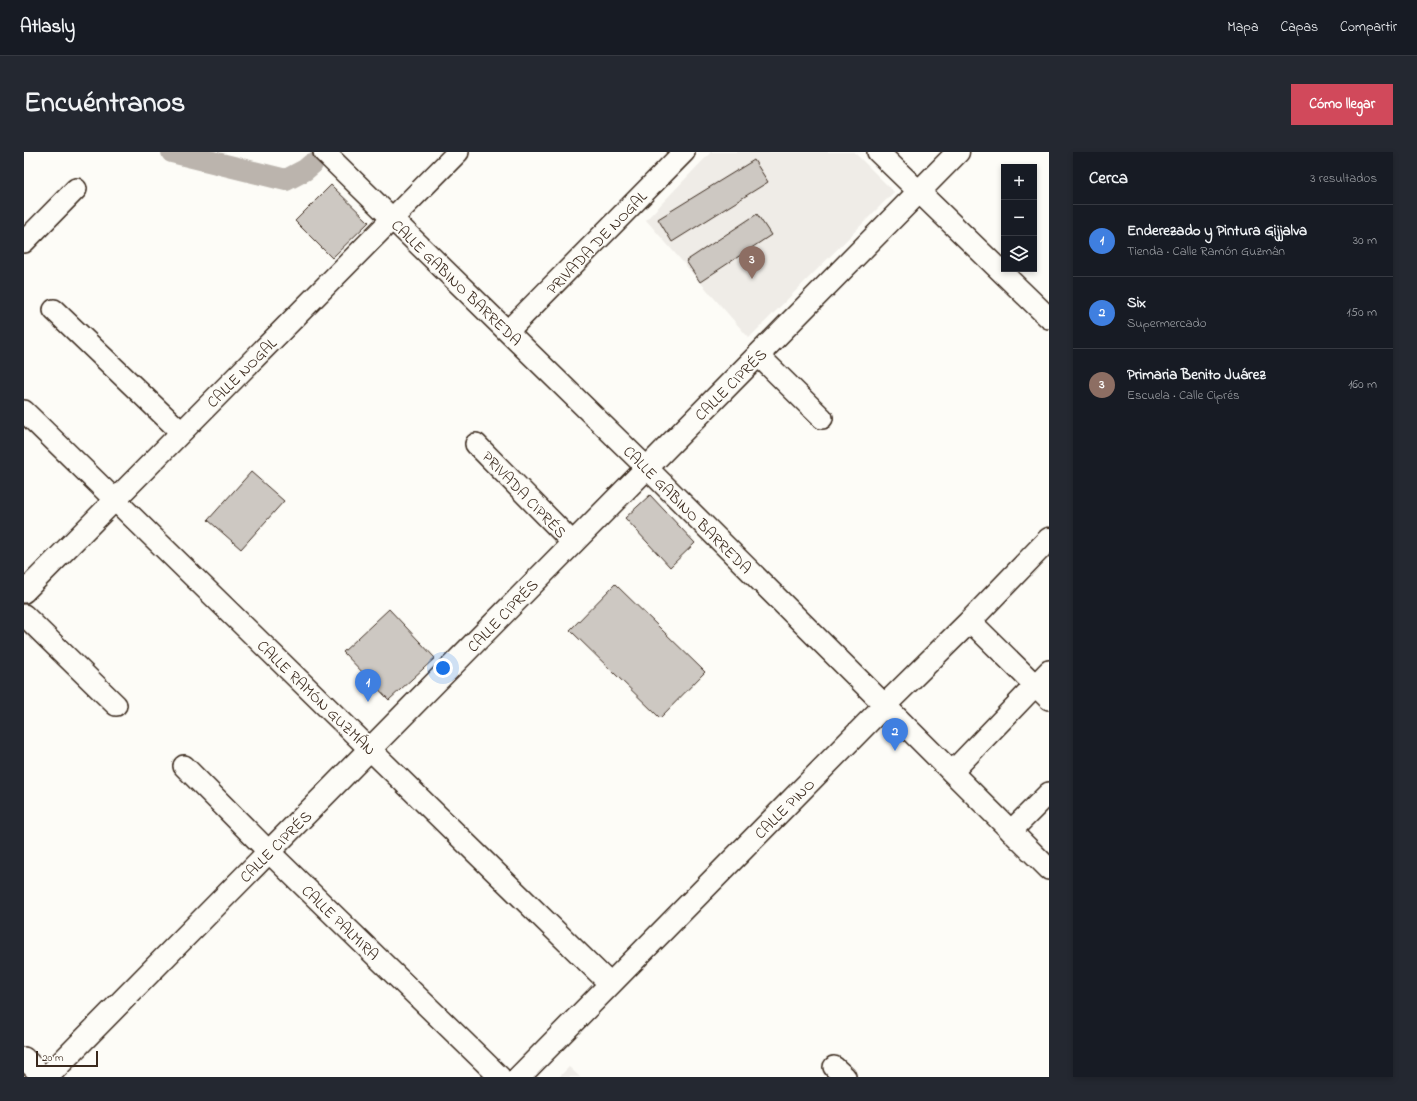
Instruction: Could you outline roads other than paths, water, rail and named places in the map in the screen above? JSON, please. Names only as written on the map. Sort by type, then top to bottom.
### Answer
[{"type":"street","name":"CALLE GABINO BARREDA","points":[[324,152],[647,468],[1049,869]]},
{"type":"street","name":"CALLE NOGAL","points":[[24,592],[458,152]]},
{"type":"street","name":"PRIVADA DE NOGAL","points":[[508,331],[684,152]]},
{"type":"street","points":[[878,152],[1049,318]]},
{"type":"street","name":"CALLE CIPRÉS","points":[[47,1077],[958,152]]},
{"type":"street","points":[[24,242],[76,189]]},
{"type":"street","points":[[54,310],[181,432]]},
{"type":"street","points":[[758,355],[822,418]]},
{"type":"street","name":"CALLE RAMÓN GUZMÁN","points":[[24,411],[610,984]]},
{"type":"street","name":"PRIVADA CIPRÉS","points":[[476,444],[573,543]]},
{"type":"street","name":"CALLE PINO","points":[[519,1077],[885,705],[970,622],[1049,539]]},
{"type":"street","points":[[24,615],[116,706]]},
{"type":"street","points":[[952,772],[1044,685],[970,622]]},
{"type":"street","name":"CALLE PALMIRA","points":[[184,766],[269,852],[500,1077]]},
{"type":"street","points":[[1011,831],[1049,793]]},
{"type":"street","points":[[24,1058],[43,1077]]},
{"type":"waterway","points":[[172,152],[286,180],[305,170],[312,164]]},
{"type":"place","name":"Primaria Benito Juárez","points":[[752,279]]},
{"type":"place","name":"Enderezado y Pintura Gijjalva","points":[[368,702]]},
{"type":"place","name":"Six","points":[[895,751]]}]
